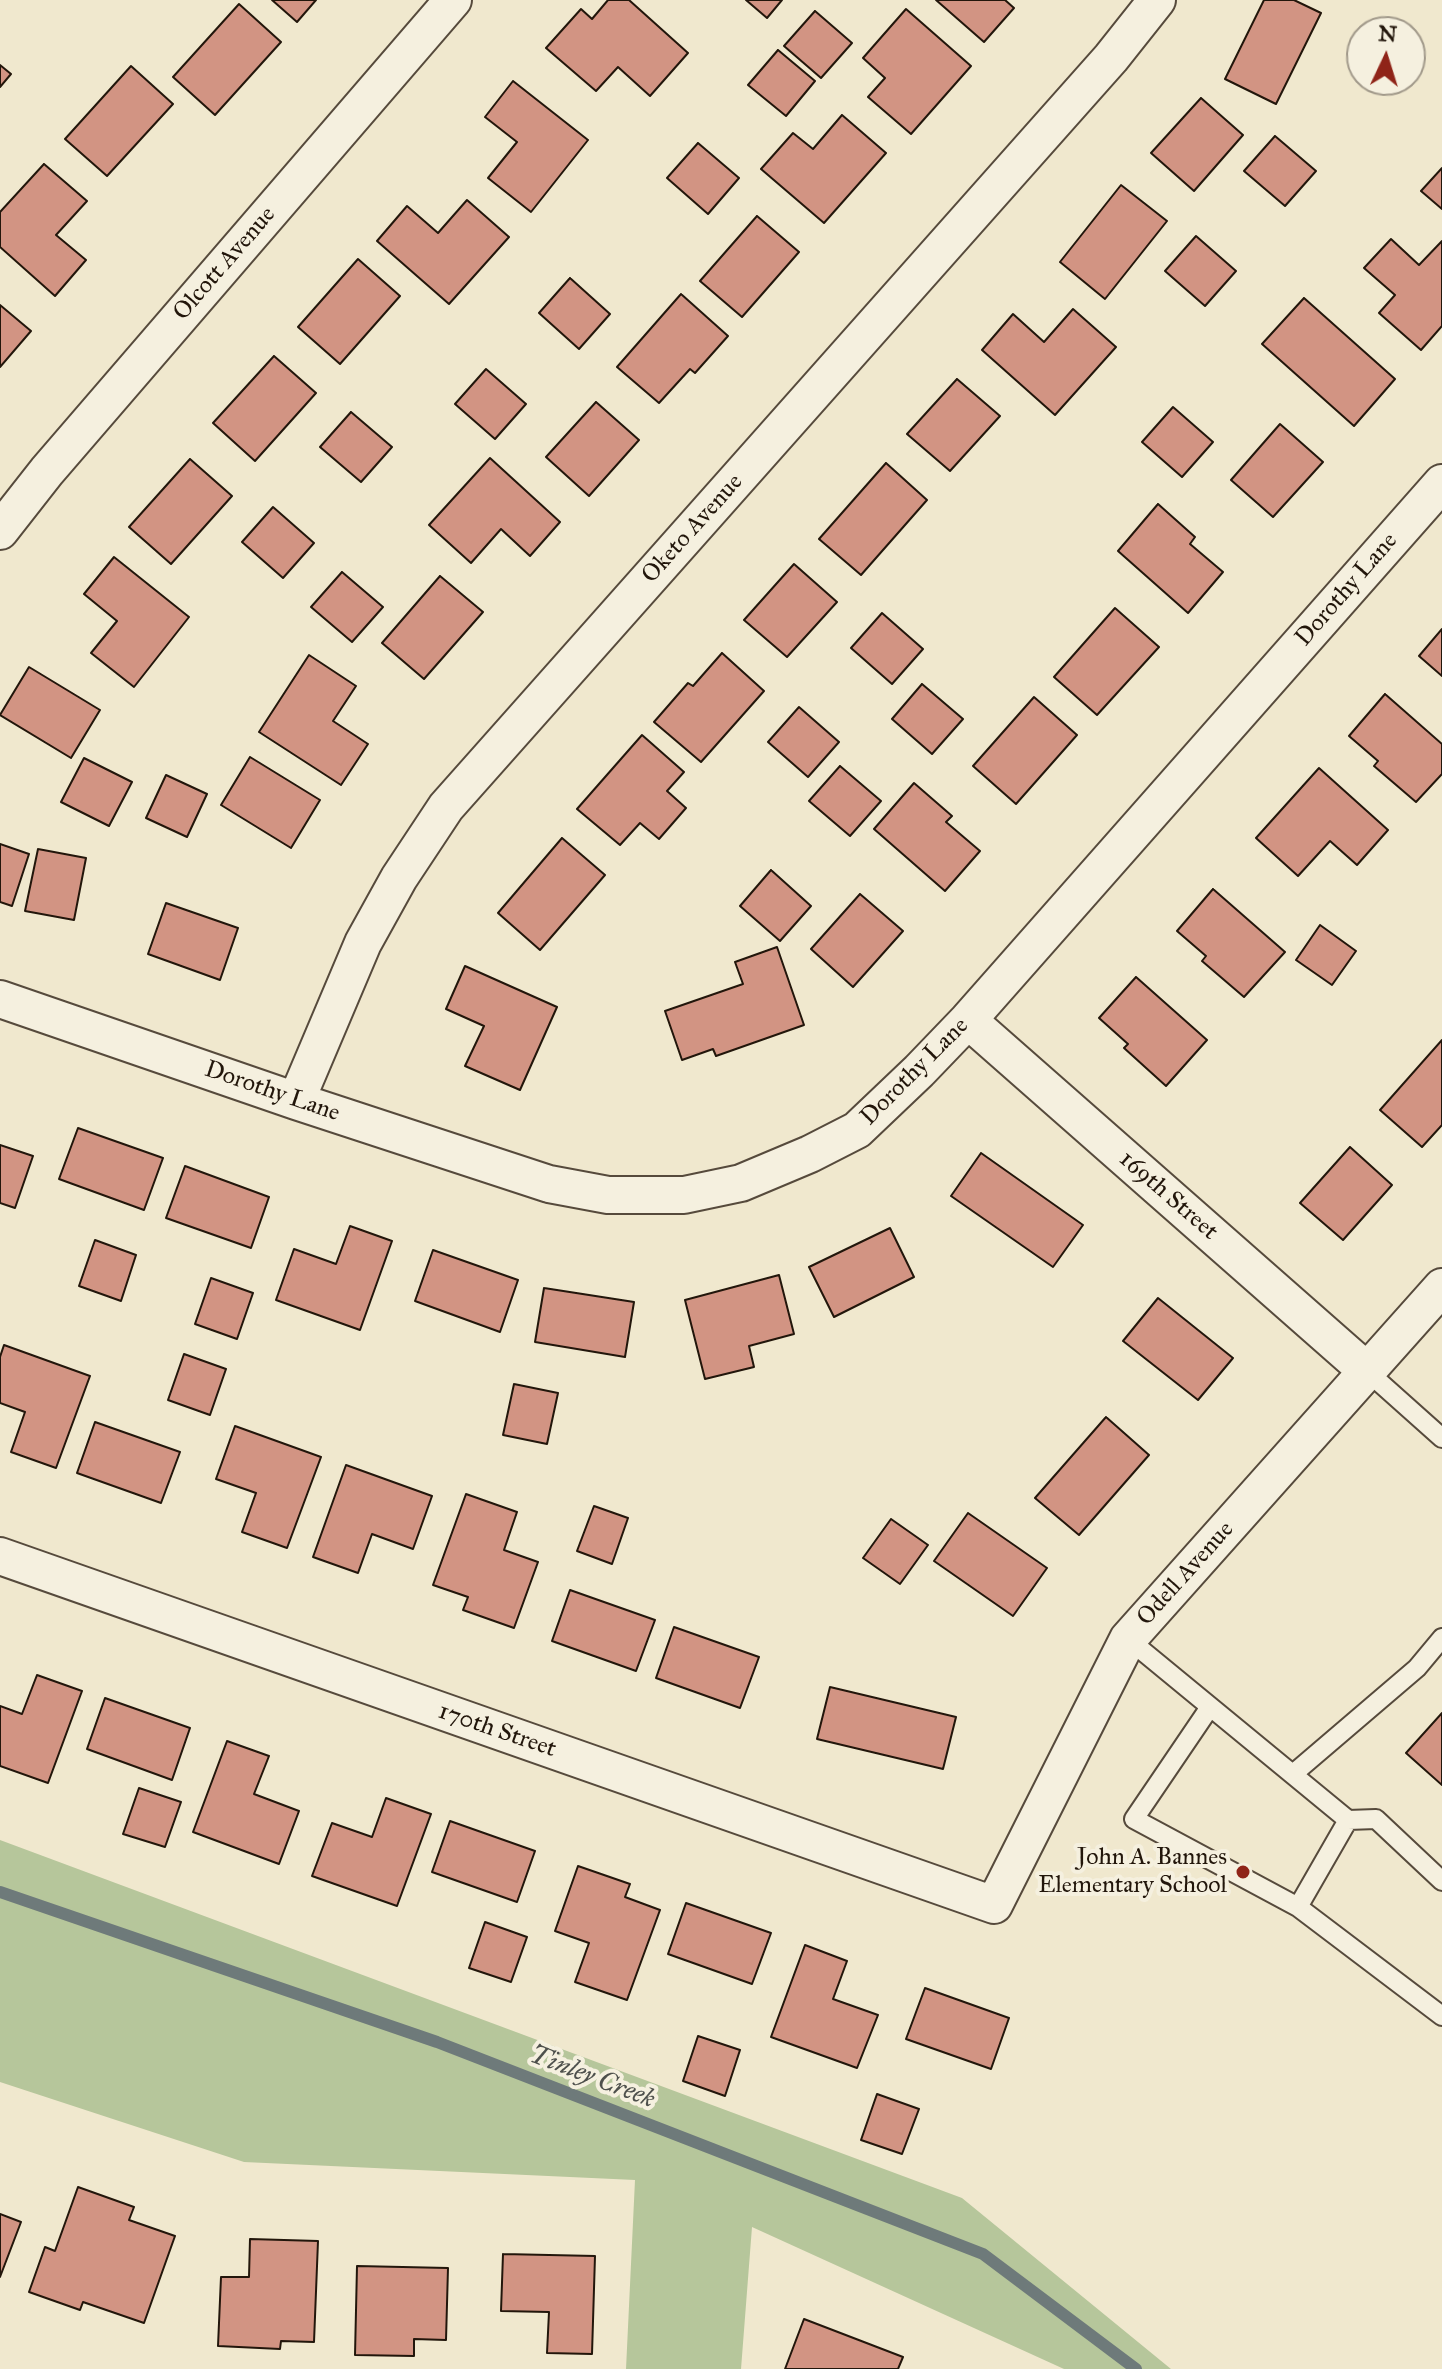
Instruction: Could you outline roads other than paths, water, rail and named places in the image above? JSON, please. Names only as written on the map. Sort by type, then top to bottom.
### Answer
[{"type":"street","name":"Olcott Avenue","points":[[0,531],[47,471],[453,0]]},
{"type":"street","name":"Oketo Avenue","points":[[296,1101],[363,943],[399,878],[446,807],[1100,70],[1157,0]]},
{"type":"street","name":"Dorothy Lane","points":[[0,999],[549,1184],[608,1195],[684,1195],[741,1183],[857,1130],[968,1020],[1442,483]]},
{"type":"street","name":"169th Street","points":[[968,1020],[1368,1372]]},
{"type":"street","name":"Odell Avenue","points":[[994,1905],[1128,1639],[1439,1297]]},
{"type":"street","name":"170th Street","points":[[0,1556],[994,1905]]},
{"type":"lane","points":[[1368,1372],[1442,1438]]},
{"type":"lane","points":[[1293,1774],[1417,1668],[1442,1638]]},
{"type":"lane","points":[[1128,1639],[1348,1820],[1376,1819],[1442,1881]]},
{"type":"lane","points":[[1210,1707],[1134,1819],[1298,1907],[1442,2016]]},
{"type":"lane","points":[[1298,1907],[1348,1820]]},
{"type":"waterway","name":"Tinley Creek","points":[[0,1892],[437,2042],[983,2254],[1136,2369]]},
{"type":"place","name":"John A. Bannes Elementary School","points":[[1243,1872]]}]
